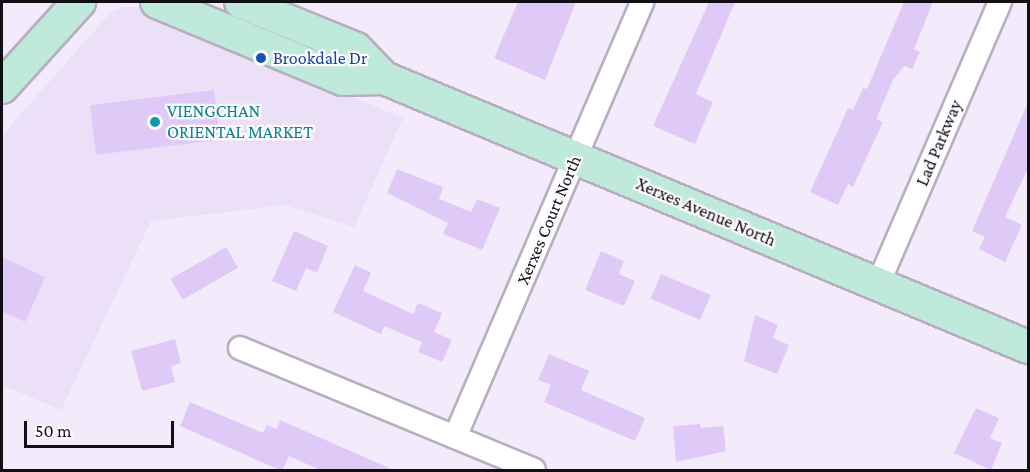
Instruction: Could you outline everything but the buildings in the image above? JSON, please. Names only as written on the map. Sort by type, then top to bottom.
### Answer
[{"type":"street","points":[[2,87],[79,2]]},
{"type":"street","name":"Xerxes Avenue North","points":[[157,2],[343,79],[384,78]]},
{"type":"street","name":"Xerxes Avenue North","points":[[241,2],[356,49],[384,78],[1029,347]]},
{"type":"street","name":"Xerxes Court North","points":[[454,437],[642,2]]},
{"type":"street","name":"Lad Parkway","points":[[878,284],[1000,2]]},
{"type":"street","points":[[240,348],[534,471]]},
{"type":"shaded area","points":[[124,7],[138,7],[403,118],[354,227],[285,205],[151,221],[61,410],[2,385],[2,135],[111,12]]},
{"type":"place","name":"Brookdale Dr","points":[[261,58]]},
{"type":"place","name":"VIENGCHAN ORIENTAL MARKET","points":[[155,122]]}]
